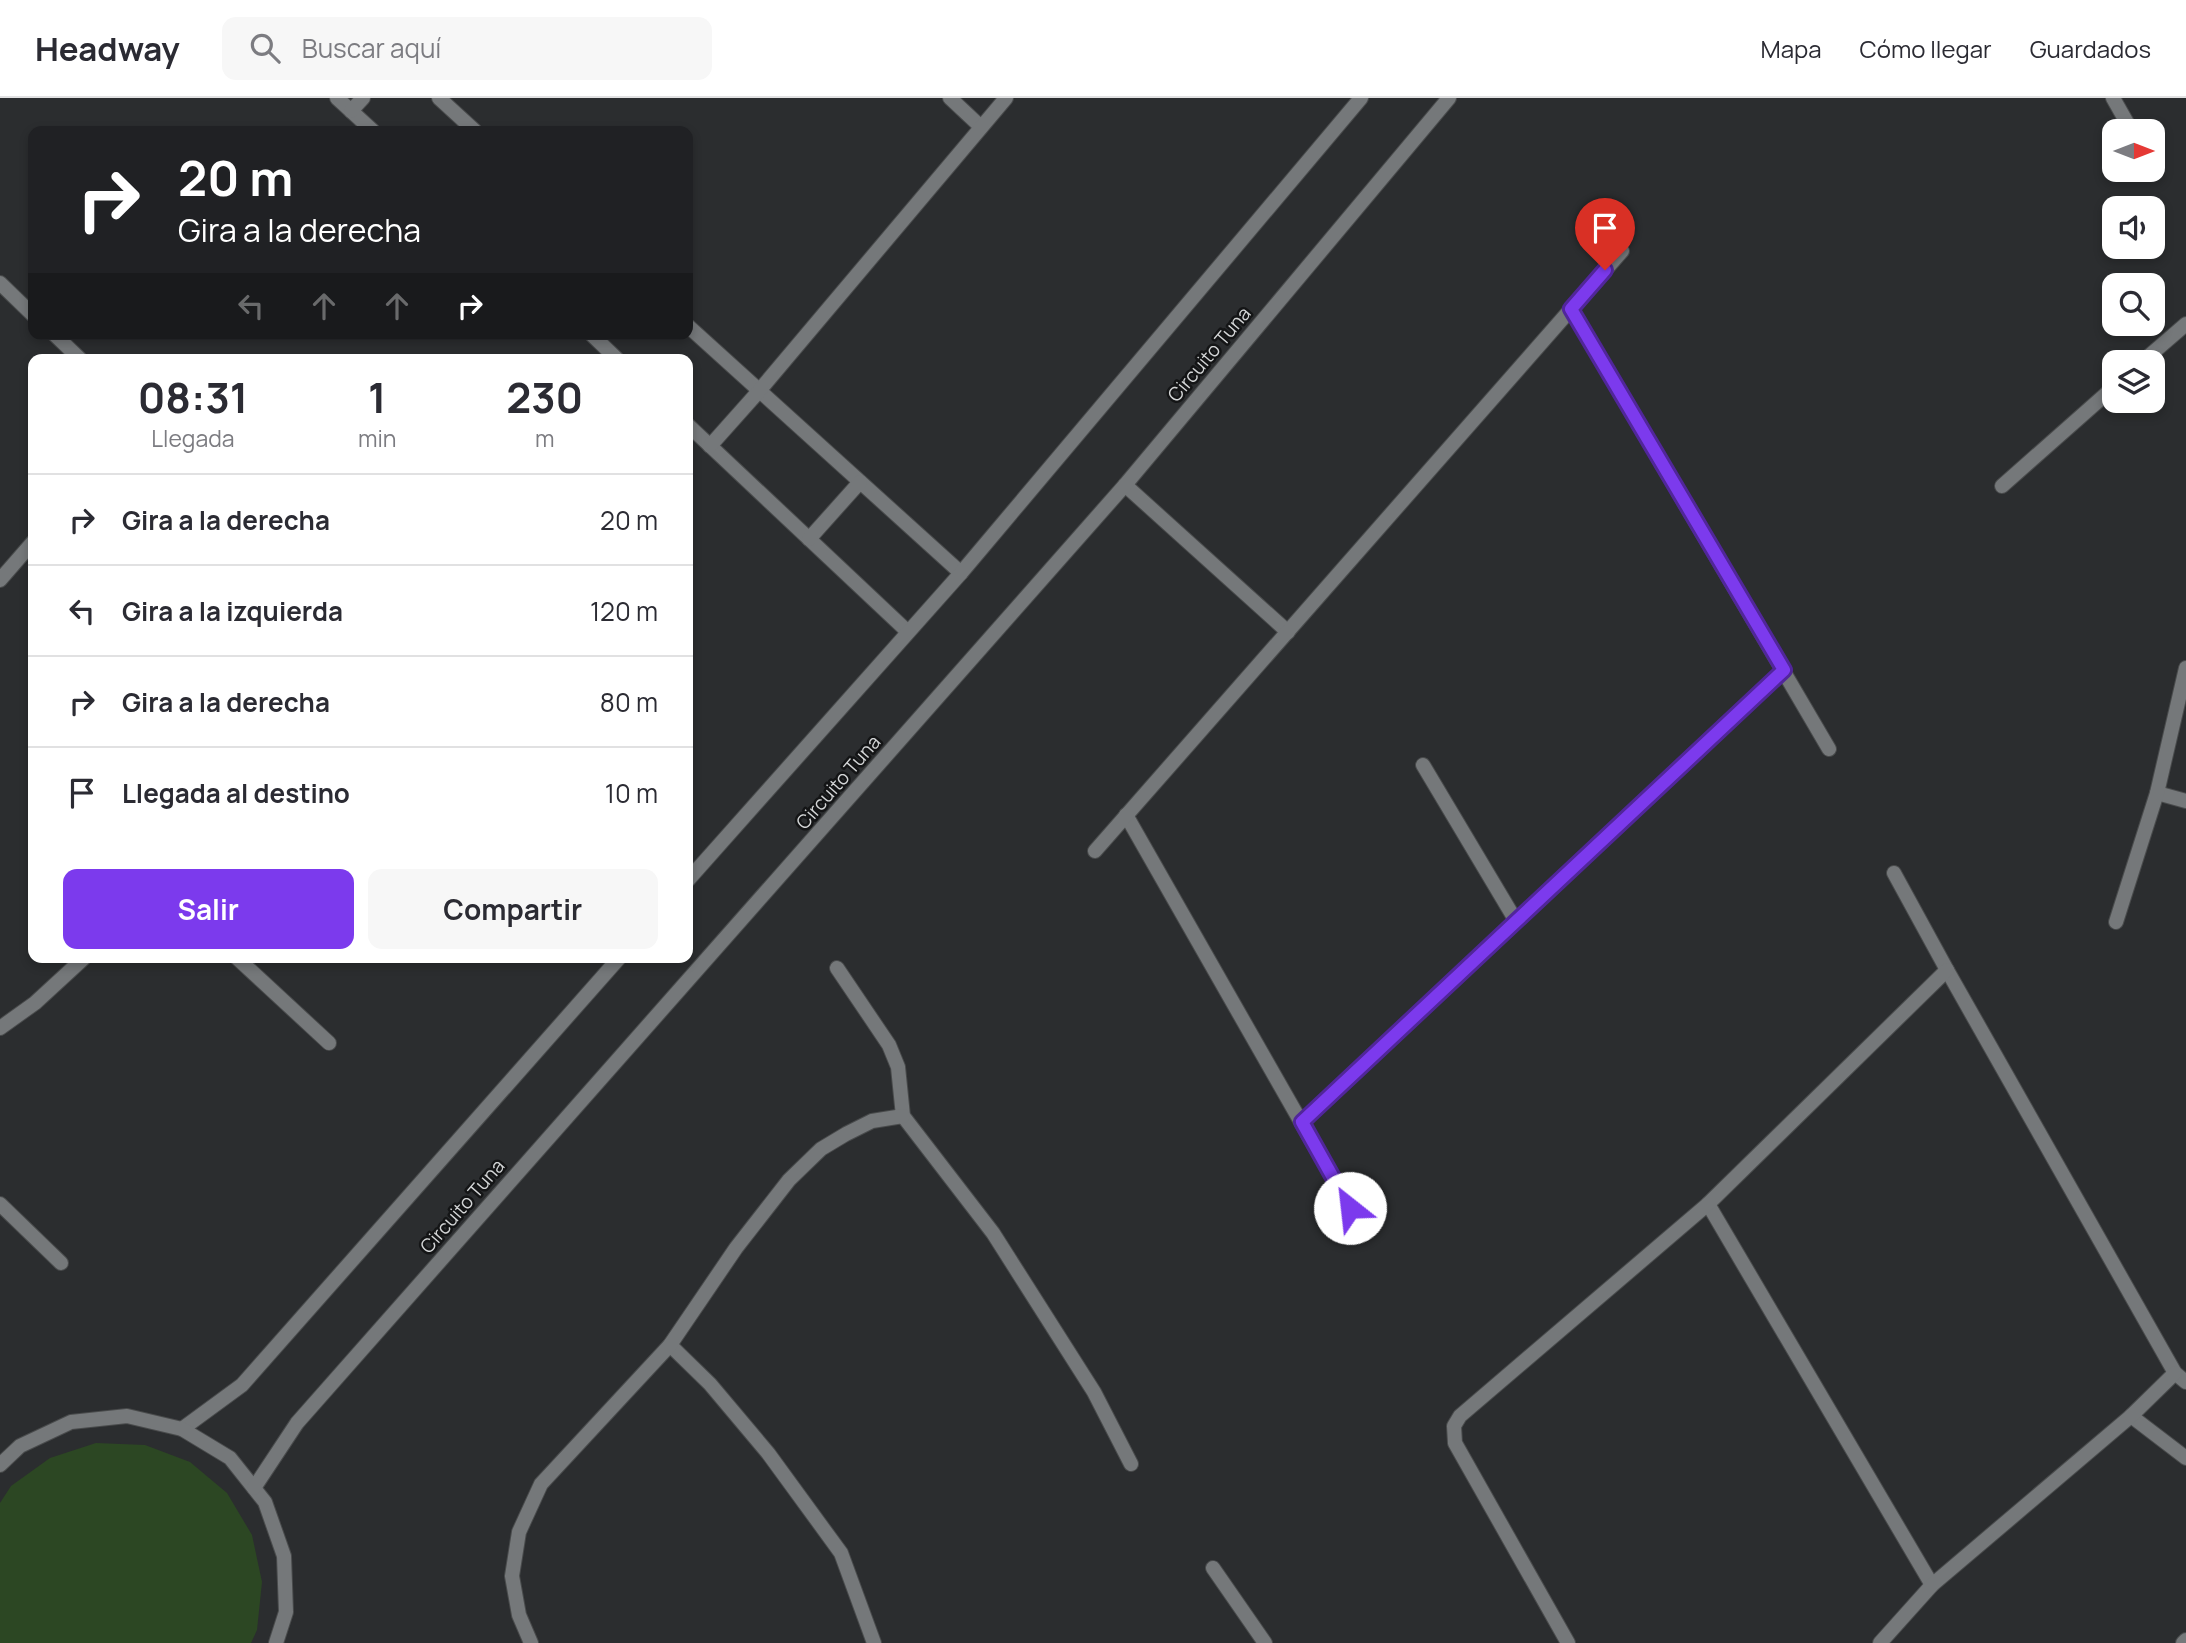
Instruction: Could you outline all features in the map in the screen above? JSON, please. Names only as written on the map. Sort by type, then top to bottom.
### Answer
[{"type":"street","points":[[337,98],[368,126]]},
{"type":"street","points":[[351,111],[363,98]]},
{"type":"street","points":[[439,98],[470,126]]},
{"type":"street","points":[[950,98],[981,127]]},
{"type":"street","points":[[710,446],[1006,98]]},
{"type":"street","points":[[693,874],[961,573],[1361,98]]},
{"type":"street","name":"Circuito Tuna","points":[[254,1489],[306,1412],[1125,485],[1449,98]]},
{"type":"street","points":[[2113,98],[2125,119]]},
{"type":"street","points":[[1095,851],[1622,251]]},
{"type":"street","points":[[0,283],[28,309]]},
{"type":"street","points":[[1571,309],[1829,749]]},
{"type":"street","points":[[2156,350],[2186,324]]},
{"type":"street","points":[[693,331],[961,573]]},
{"type":"street","points":[[60,340],[75,354]]},
{"type":"street","points":[[597,340],[612,354]]},
{"type":"street","points":[[2002,486],[2102,398]]},
{"type":"street","points":[[693,430],[908,631]]},
{"type":"street","points":[[809,539],[860,482]]},
{"type":"street","points":[[1125,485],[1288,632]]},
{"type":"street","points":[[0,580],[28,548]]},
{"type":"street","points":[[2116,922],[2157,793],[2186,668]]},
{"type":"street","points":[[1302,1122],[1784,670]]},
{"type":"street","points":[[1423,765],[1516,921]]},
{"type":"street","points":[[2157,793],[2186,801]]},
{"type":"street","points":[[1126,815],[1350,1208]]},
{"type":"street","points":[[1880,1643],[1932,1585],[2180,1378],[1947,971],[1894,873]]},
{"type":"street","points":[[0,1028],[35,1003],[78,963]]},
{"type":"street","points":[[242,963],[329,1043]]},
{"type":"street","points":[[182,1429],[242,1385],[615,963]]},
{"type":"street","points":[[837,968],[889,1045],[898,1067],[903,1116],[993,1233],[1094,1392],[1131,1464]]},
{"type":"street","points":[[1568,1643],[1455,1443],[1454,1426],[1460,1416],[1708,1204],[1947,971]]},
{"type":"street","points":[[531,1643],[519,1615],[512,1576],[519,1532],[541,1485],[670,1345],[736,1248],[789,1180],[821,1149],[846,1134],[872,1121],[903,1116]]},
{"type":"street","points":[[0,1204],[61,1263]]},
{"type":"street","points":[[1708,1204],[1932,1585]]},
{"type":"street","points":[[670,1345],[710,1384],[768,1453],[841,1553],[874,1643]]},
{"type":"street","points":[[0,1465],[20,1446],[71,1422],[127,1416],[182,1429],[230,1458],[265,1502],[284,1556],[286,1612],[276,1643]]},
{"type":"street","points":[[2132,1416],[2186,1458]]},
{"type":"street","points":[[1213,1568],[1265,1643]]},
{"type":"green space","points":[[96,1443],[145,1445],[190,1462],[227,1493],[252,1535],[262,1582],[257,1630],[251,1643],[0,1643],[0,1503],[11,1486],[50,1458]]},
{"type":"route","points":[[1350,1208],[1302,1122],[1784,670],[1571,309],[1605,270]]}]
